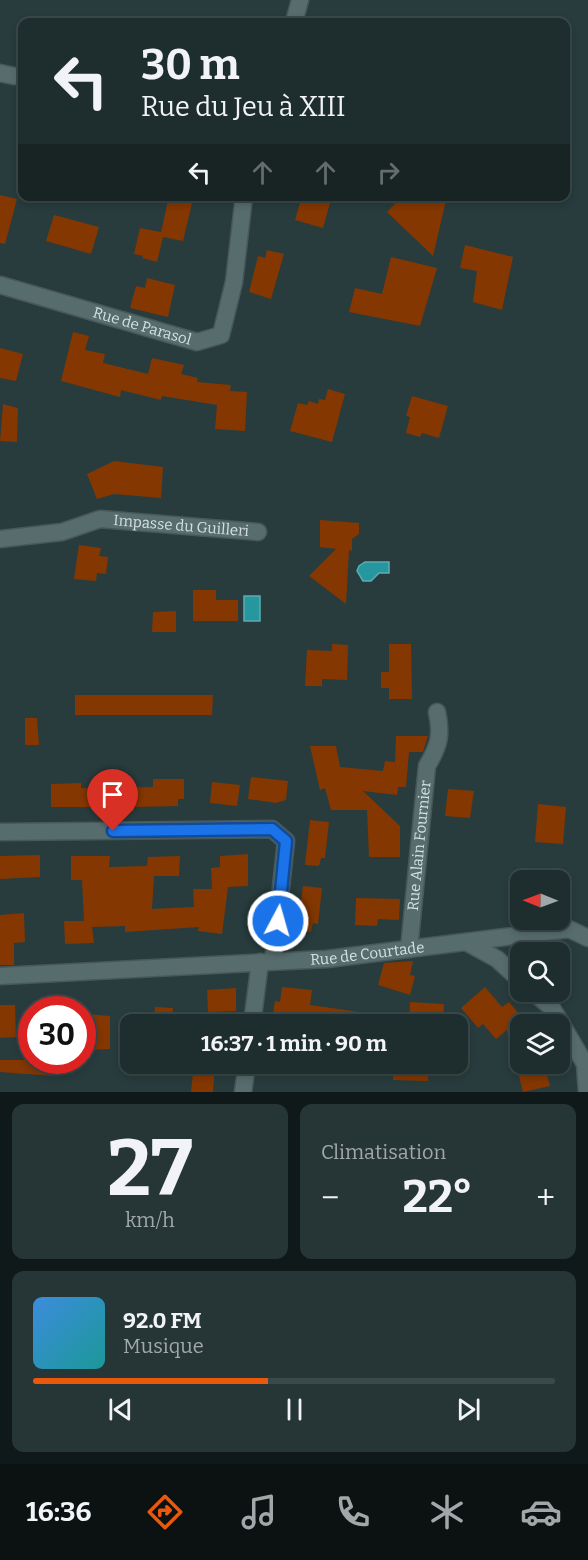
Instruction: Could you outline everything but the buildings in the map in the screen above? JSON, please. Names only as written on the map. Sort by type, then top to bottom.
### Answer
[{"type":"street","points":[[295,18],[300,0]]},
{"type":"street","name":"Rue de Parasol","points":[[0,285],[197,342],[221,335],[234,282],[243,201]]},
{"type":"street","name":"Impasse du Guilleri","points":[[0,539],[62,532],[100,519],[258,532]]},
{"type":"street","name":"Rue Alain Fournier","points":[[409,949],[427,766],[439,746],[441,732],[437,712]]},
{"type":"street","points":[[0,832],[272,829],[286,841],[267,962],[254,1014]]},
{"type":"street","name":"Rue de Courtade","points":[[0,976],[327,959],[569,929],[588,938]]},
{"type":"street","points":[[466,942],[497,959],[510,971]]},
{"type":"street","points":[[545,1002],[552,1008],[585,1064],[587,1092]]},
{"type":"street","points":[[243,1092],[246,1074]]},
{"type":"water","points":[[365,562],[389,562],[389,573],[379,573],[371,581],[363,581],[357,571],[359,566]]},
{"type":"water","points":[[244,596],[260,596],[260,621],[244,621]]},
{"type":"route","points":[[113,831],[272,829],[286,841],[278,921]]}]
